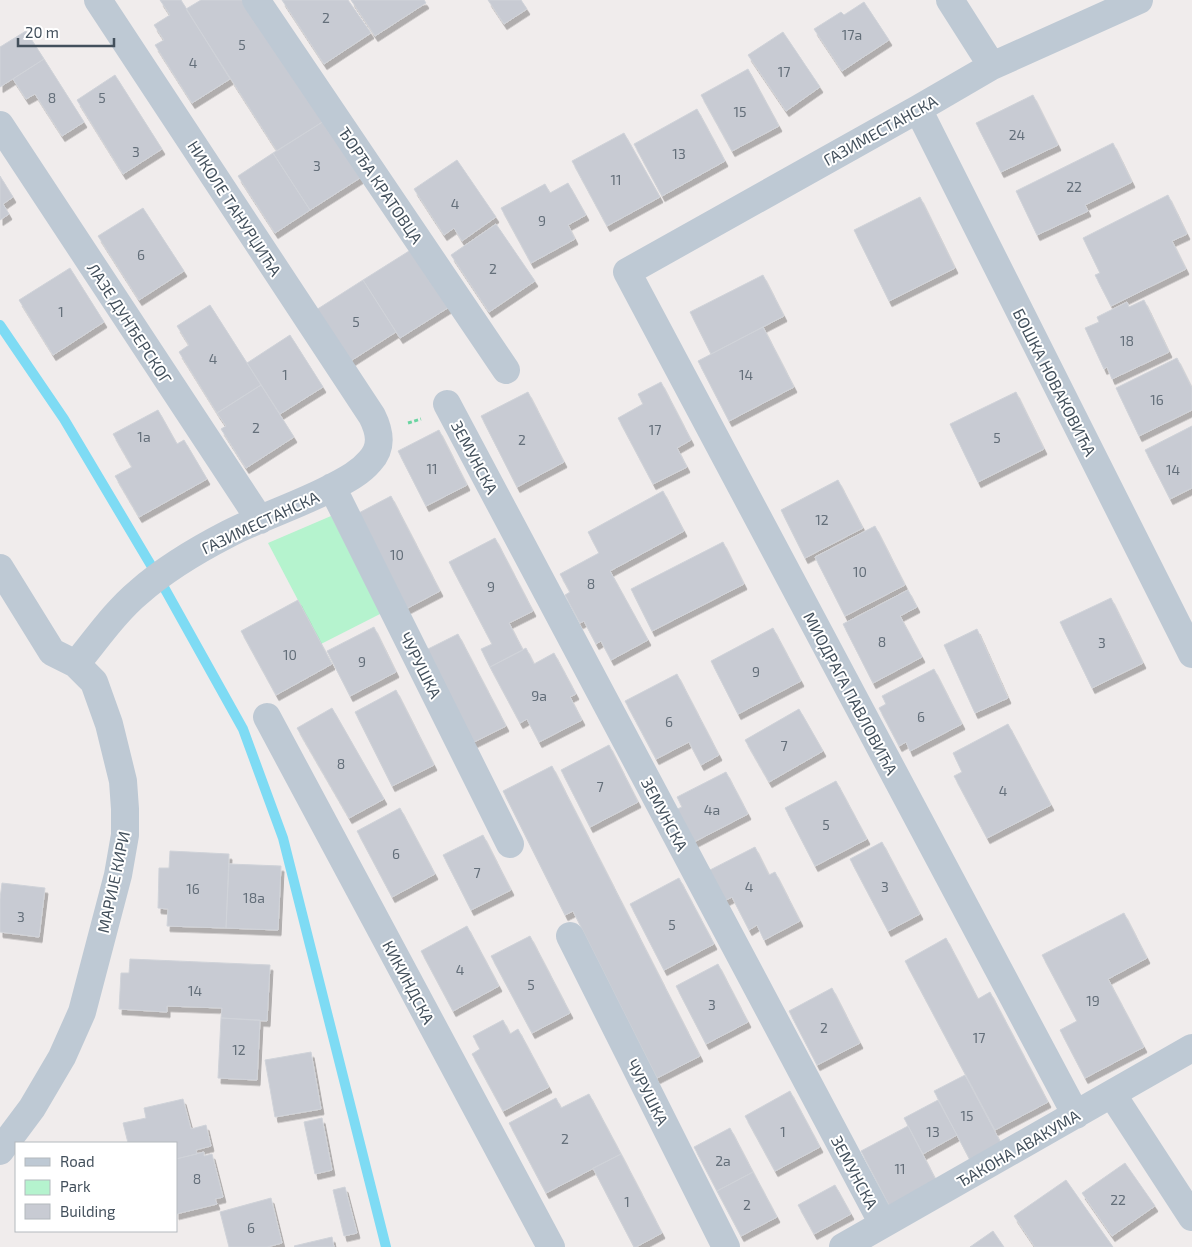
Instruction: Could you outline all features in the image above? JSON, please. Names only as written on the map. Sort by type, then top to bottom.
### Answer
[{"type":"street","name":"НИКОЛЕ ТАНУРЏИЋА","points":[[98,0],[372,416]]},
{"type":"street","name":"ЂОРЂА КРАТОВЦА","points":[[256,0],[506,370]]},
{"type":"street","points":[[950,0],[992,66]]},
{"type":"street","name":"ГАЗИМЕСТАНСКА","points":[[627,272],[992,66],[1139,0]]},
{"type":"street","name":"БОШКА НОВАКОВИЋА","points":[[918,109],[1192,654]]},
{"type":"street","name":"ЛАЗЕ ДУНЂЕРСКОГ","points":[[0,125],[260,520]]},
{"type":"street","name":"МИОДРАГА ПАВЛОВИЋА","points":[[627,272],[1076,1115]]},
{"type":"street","name":"ЗЕМУНСКА","points":[[447,404],[882,1224]]},
{"type":"street","name":"ГАЗИМЕСТАНСКА","points":[[76,664],[138,592],[185,558],[229,534],[332,487],[356,474],[371,460],[379,446],[380,436],[372,416]]},
{"type":"street","name":"ЧУРУШКА","points":[[332,487],[510,844]]},
{"type":"street","name":"МАРИЈЕ КИРИ","points":[[0,568],[52,652],[76,664],[94,682],[109,724],[123,781],[125,808],[125,835],[118,876],[82,1012],[57,1066],[32,1108],[0,1151]]},
{"type":"street","name":"КИКИНДСКА","points":[[267,716],[551,1247]]},
{"type":"street","name":"ЧУРУШКА","points":[[570,936],[726,1247]]},
{"type":"street","name":"ЂАКОНА АВАКУМА","points":[[843,1247],[1192,1048]]},
{"type":"street","points":[[1112,1094],[1192,1217]]},
{"type":"green space","points":[[331,516],[382,613],[321,644],[268,543]]},
{"type":"building","points":[[160,0],[181,0],[230,79],[192,103],[155,45],[164,40],[154,25],[170,15]]},
{"type":"building","points":[[201,0],[247,0],[324,121],[277,151],[186,9]]},
{"type":"building","points":[[282,0],[348,0],[371,33],[324,64]]},
{"type":"building","points":[[351,0],[424,0],[426,3],[375,36]]},
{"type":"building","points":[[488,0],[521,0],[527,9],[504,24]]},
{"type":"building","points":[[864,2],[889,40],[842,71],[814,29],[841,12],[844,15]]},
{"type":"building","points":[[26,31],[44,59],[0,87],[0,47]]},
{"type":"building","points":[[783,32],[820,87],[786,111],[748,55]]},
{"type":"building","points":[[44,59],[84,122],[62,136],[35,94],[26,99],[13,79]]},
{"type":"building","points":[[748,69],[779,126],[732,151],[701,95]]},
{"type":"building","points":[[115,75],[162,149],[123,174],[77,100]]},
{"type":"building","points":[[1033,95],[1058,145],[1001,172],[976,123]]},
{"type":"building","points":[[697,109],[725,161],[662,196],[634,144]]},
{"type":"building","points":[[324,121],[360,178],[310,210],[273,153]]},
{"type":"building","points":[[624,133],[660,197],[607,226],[572,161]]},
{"type":"building","points":[[1113,143],[1132,182],[1085,205],[1088,211],[1037,235],[1016,191]]},
{"type":"building","points":[[273,153],[310,210],[275,233],[238,176]]},
{"type":"building","points":[[457,160],[496,217],[462,241],[454,228],[444,235],[414,189]]},
{"type":"building","points":[[0,176],[13,197],[3,204],[9,214],[0,220]]},
{"type":"building","points":[[568,183],[586,215],[568,225],[575,239],[531,263],[501,208],[545,184],[550,193]]},
{"type":"building","points":[[1168,195],[1187,234],[1172,241],[1186,269],[1111,306],[1095,275],[1100,273],[1083,238]]},
{"type":"building","points":[[920,197],[955,268],[889,301],[854,230]]},
{"type":"building","points":[[143,208],[184,271],[139,300],[98,236]]},
{"type":"building","points":[[496,224],[535,281],[489,312],[451,255]]},
{"type":"building","points":[[417,246],[454,304],[400,338],[363,280]]},
{"type":"building","points":[[70,268],[104,322],[53,355],[19,300]]},
{"type":"building","points":[[763,275],[784,316],[711,354],[690,312]]},
{"type":"building","points":[[363,280],[396,332],[349,362],[316,310]]},
{"type":"building","points":[[1144,300],[1169,352],[1112,379],[1107,367],[1104,369],[1085,328],[1099,322],[1097,317],[1127,302],[1129,307]]},
{"type":"building","points":[[210,305],[261,385],[217,413],[179,352],[189,345],[177,326]]},
{"type":"building","points":[[763,327],[794,387],[729,421],[698,361]]},
{"type":"building","points":[[290,335],[323,387],[280,414],[247,363]]},
{"type":"building","points":[[1177,358],[1192,388],[1192,410],[1139,436],[1116,388]]},
{"type":"building","points":[[661,382],[691,440],[677,448],[687,467],[653,484],[618,418],[643,404],[638,394]]},
{"type":"building","points":[[261,385],[294,437],[246,468],[221,429],[226,426],[217,413]]},
{"type":"building","points":[[528,392],[564,462],[517,487],[481,416]]},
{"type":"building","points":[[1016,392],[1044,449],[978,482],[950,424]]},
{"type":"building","points":[[158,410],[177,444],[184,440],[207,479],[139,517],[115,476],[132,467],[113,434]]},
{"type":"building","points":[[1192,426],[1192,488],[1170,499],[1145,450]]},
{"type":"building","points":[[439,430],[467,485],[426,506],[398,451]]},
{"type":"building","points":[[838,480],[863,528],[805,558],[781,510]]},
{"type":"building","points":[[663,491],[684,531],[610,571],[648,640],[611,660],[601,641],[596,644],[584,621],[580,623],[565,595],[570,592],[560,574],[599,553],[588,532]]},
{"type":"building","points":[[391,496],[440,591],[402,611],[353,516]]},
{"type":"building","points":[[875,526],[905,585],[845,616],[815,557]]},
{"type":"building","points":[[495,538],[533,611],[509,623],[523,650],[490,667],[481,649],[492,644],[449,562]]},
{"type":"building","points":[[723,542],[744,584],[652,631],[631,589]]},
{"type":"building","points":[[908,590],[917,607],[900,616],[922,657],[873,683],[843,624]]},
{"type":"building","points":[[1111,598],[1143,663],[1092,688],[1060,622]]},
{"type":"building","points":[[298,600],[332,664],[276,695],[241,631]]},
{"type":"building","points":[[374,627],[396,672],[350,696],[327,651]]},
{"type":"building","points":[[773,628],[801,681],[738,714],[711,661]]},
{"type":"building","points":[[977,629],[1008,698],[975,713],[944,645]]},
{"type":"building","points":[[458,634],[506,726],[472,743],[424,651]]},
{"type":"building","points":[[526,648],[534,664],[554,653],[576,694],[570,697],[582,720],[539,742],[527,719],[520,723],[490,667]]},
{"type":"building","points":[[934,669],[962,724],[910,751],[906,742],[899,746],[879,708],[886,704],[882,696]]},
{"type":"building","points":[[677,674],[719,755],[701,765],[689,742],[656,759],[625,701]]},
{"type":"building","points":[[396,690],[434,765],[392,786],[355,712]]},
{"type":"building","points":[[332,708],[384,799],[349,818],[297,728]]},
{"type":"building","points":[[799,709],[823,751],[769,782],[745,740]]},
{"type":"building","points":[[1008,724],[1051,805],[987,838],[954,776],[962,772],[953,753]]},
{"type":"building","points":[[609,745],[638,802],[590,827],[561,770]]},
{"type":"building","points":[[552,766],[700,1056],[657,1078],[573,911],[565,915],[503,791]]},
{"type":"building","points":[[726,772],[748,814],[692,843],[675,810],[682,807],[677,797]]},
{"type":"building","points":[[836,781],[867,839],[815,866],[785,808]]},
{"type":"building","points":[[400,808],[435,874],[392,897],[357,831]]},
{"type":"building","points":[[483,835],[511,890],[471,910],[443,855]]},
{"type":"building","points":[[882,842],[920,914],[888,931],[850,859]]},
{"type":"building","points":[[755,847],[769,875],[775,872],[800,921],[764,940],[757,925],[749,930],[732,897],[724,901],[708,871]]},
{"type":"building","points":[[170,851],[229,854],[226,928],[167,926],[168,909],[158,908],[159,868],[169,868]]},
{"type":"building","points":[[229,864],[281,866],[278,930],[226,928]]},
{"type":"building","points":[[679,878],[714,944],[664,970],[630,904]]},
{"type":"building","points":[[2,883],[45,888],[39,937],[0,932]]},
{"type":"building","points":[[1124,913],[1147,958],[1108,979],[1144,1047],[1085,1078],[1060,1030],[1077,1021],[1042,955]]},
{"type":"building","points":[[467,926],[499,986],[453,1011],[421,951]]},
{"type":"building","points":[[530,936],[570,1013],[532,1033],[491,956]]},
{"type":"building","points":[[946,938],[978,999],[990,992],[1048,1102],[995,1130],[905,961]]},
{"type":"building","points":[[130,959],[270,965],[267,1021],[221,1018],[222,1008],[167,1006],[167,1012],[119,1009],[121,973],[129,973]]},
{"type":"building","points":[[718,964],[748,1022],[706,1044],[676,986]]},
{"type":"building","points":[[832,988],[860,1043],[817,1065],[789,1011]]},
{"type":"building","points":[[221,1018],[260,1020],[257,1080],[218,1078]]},
{"type":"building","points":[[503,1020],[510,1034],[518,1029],[549,1087],[503,1111],[472,1054],[480,1049],[473,1036]]},
{"type":"building","points":[[311,1052],[321,1109],[275,1117],[265,1060]]},
{"type":"building","points":[[965,1075],[1001,1143],[970,1160],[934,1091]]},
{"type":"building","points":[[790,1091],[820,1147],[775,1171],[745,1116]]},
{"type":"building","points":[[589,1094],[621,1154],[546,1193],[509,1123],[556,1098],[561,1108]]},
{"type":"building","points":[[183,1099],[191,1129],[206,1125],[211,1146],[196,1150],[197,1154],[178,1159],[178,1142],[128,1142],[123,1123],[146,1118],[144,1108]]},
{"type":"building","points":[[938,1100],[957,1135],[923,1154],[904,1118]]},
{"type":"building","points":[[322,1118],[332,1170],[315,1174],[304,1122]]},
{"type":"building","points":[[908,1126],[937,1182],[890,1207],[861,1151]]},
{"type":"building","points":[[730,1128],[753,1172],[717,1191],[694,1147]]},
{"type":"building","points":[[204,1152],[204,1156],[212,1154],[223,1197],[215,1199],[217,1204],[178,1214],[178,1158]]},
{"type":"building","points":[[621,1154],[662,1233],[636,1247],[634,1247],[593,1168]]},
{"type":"building","points":[[1125,1163],[1155,1206],[1112,1236],[1082,1193]]},
{"type":"building","points":[[753,1172],[777,1217],[741,1236],[717,1191]]},
{"type":"building","points":[[1066,1180],[1113,1247],[1035,1247],[1014,1216]]},
{"type":"building","points":[[835,1185],[851,1214],[814,1234],[798,1205]]},
{"type":"building","points":[[345,1187],[357,1233],[344,1236],[333,1190]]},
{"type":"building","points":[[271,1198],[282,1243],[267,1247],[229,1247],[220,1212]]},
{"type":"building","points":[[993,1231],[1004,1247],[970,1247]]},
{"type":"building","points":[[332,1237],[334,1247],[294,1246]]},
{"type":"waterway","points":[[0,325],[64,419],[161,582],[243,729],[283,838],[386,1247]]}]
